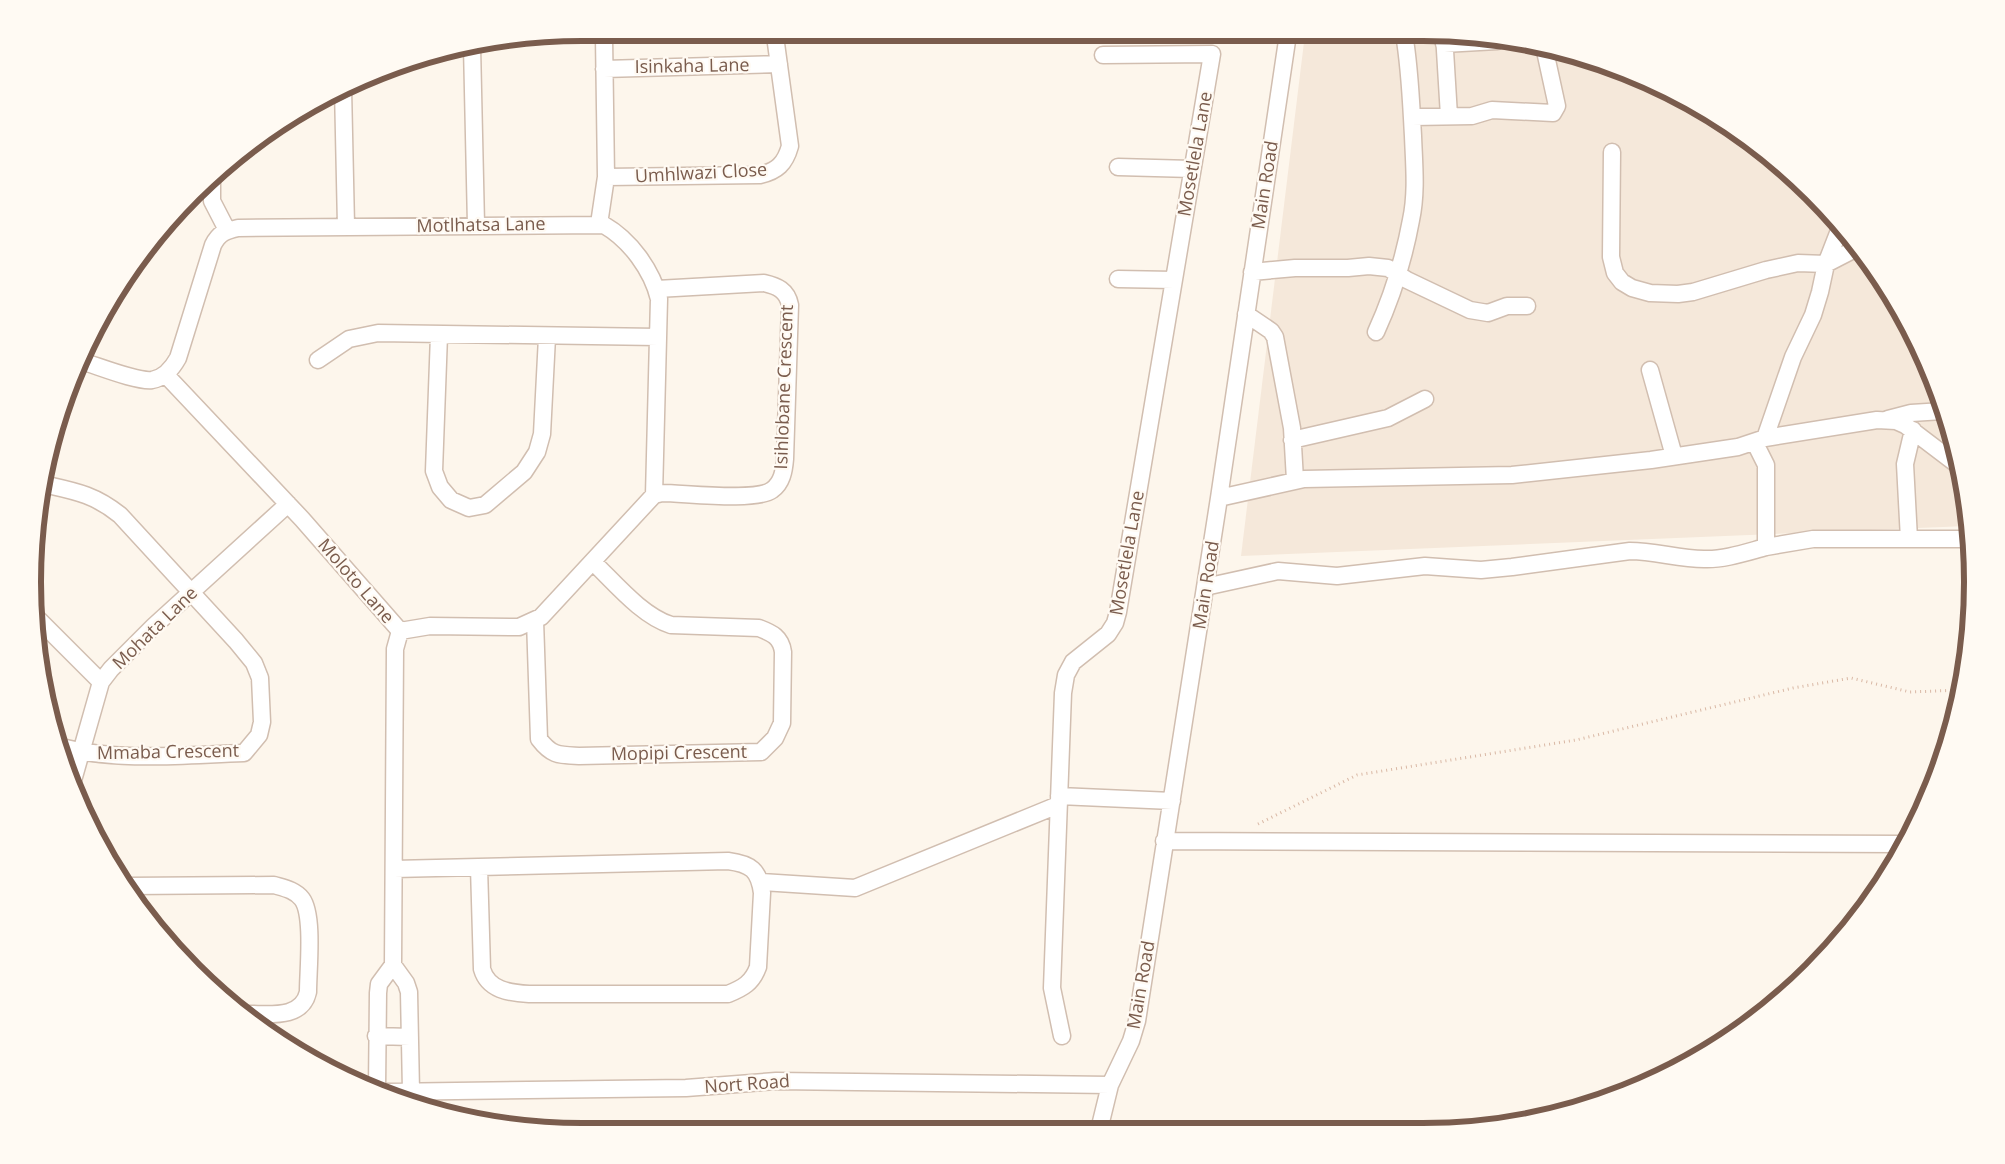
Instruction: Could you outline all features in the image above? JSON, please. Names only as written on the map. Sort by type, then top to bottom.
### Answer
[{"type":"street","points":[[400,632],[430,626],[519,627],[541,617],[654,495],[659,299],[657,289],[645,266],[633,250],[612,230],[599,224],[606,177],[604,41]]},
{"type":"street","name":"Umhlwazi Close","points":[[606,177],[760,174],[772,172],[778,168],[787,156],[790,146],[776,41]]},
{"type":"street","name":"Main Road","points":[[1100,1123],[1110,1085],[1131,1041],[1137,1021],[1219,498],[1287,41]]},
{"type":"street","points":[[1376,332],[1389,304],[1412,220],[1415,178],[1412,117],[1405,41]]},
{"type":"street","points":[[1444,42],[1449,116]]},
{"type":"street","points":[[472,53],[476,225]]},
{"type":"street","name":"Mosetlela Lane","points":[[1062,1036],[1052,988],[1063,693],[1066,675],[1073,662],[1108,634],[1115,623],[1212,54],[1103,55]]},
{"type":"street","points":[[1412,117],[1472,116],[1492,110],[1553,113],[1557,106],[1546,56]]},
{"type":"street","name":"Isinkaha Lane","points":[[604,68],[779,64]]},
{"type":"street","points":[[343,97],[346,226]]},
{"type":"street","points":[[1612,152],[1611,257],[1615,273],[1622,282],[1632,288],[1669,294],[1693,292],[1782,266],[1809,262],[1826,264],[1850,251]]},
{"type":"street","points":[[1118,167],[1192,169]]},
{"type":"street","points":[[88,363],[143,380],[158,378],[174,366],[213,245],[220,233],[228,230],[212,200],[212,188]]},
{"type":"street","name":"Motlhatsa Lane","points":[[228,230],[238,228],[346,226],[599,224]]},
{"type":"street","points":[[1766,547],[1765,463],[1760,455],[1760,440],[1793,357],[1813,315],[1826,264],[1837,235]]},
{"type":"street","points":[[1252,272],[1295,268],[1369,266],[1388,268],[1406,280],[1470,310],[1488,313],[1508,306],[1528,306]]},
{"type":"street","points":[[1118,279],[1174,280]]},
{"type":"street","name":"Isihlobane Crescent","points":[[654,495],[666,493],[751,496],[765,494],[771,491],[779,482],[783,475],[785,459],[790,304],[781,289],[764,283],[657,289]]},
{"type":"street","points":[[1246,314],[1270,331],[1275,337],[1292,440],[1295,480]]},
{"type":"street","points":[[318,360],[349,339],[378,333],[547,337],[658,337]]},
{"type":"street","points":[[439,334],[434,471],[440,487],[451,500],[469,508],[485,505],[524,472],[537,452],[542,434],[547,337]]},
{"type":"street","points":[[1650,370],[1674,456]]},
{"type":"street","name":"Moloto Lane","points":[[165,374],[288,504],[400,632],[395,649],[393,965]]},
{"type":"street","points":[[1292,440],[1388,418],[1425,399]]},
{"type":"street","points":[[1219,498],[1262,490],[1295,480],[1327,477],[1512,475],[1674,456],[1738,447],[1760,440],[1888,420],[1911,413],[1936,411]]},
{"type":"street","points":[[1888,420],[1896,421],[1913,430],[1949,458]]},
{"type":"street","points":[[1909,539],[1905,464],[1913,430]]},
{"type":"street","name":"Mmaba Crescent","points":[[50,486],[91,496],[105,503],[120,515],[236,641],[254,663],[260,678],[262,722],[259,736],[244,753],[116,756],[68,749]]},
{"type":"street","name":"Mohata Lane","points":[[75,771],[101,682],[111,669],[190,593],[288,504]]},
{"type":"street","points":[[1205,587],[1278,571],[1337,576],[1424,566],[1481,570],[1630,551],[1646,551],[1685,558],[1706,559],[1813,539],[1962,539]]},
{"type":"street","name":"Mopipi Crescent","points":[[535,620],[539,740],[547,749],[557,755],[761,752],[775,738],[782,723],[783,652],[782,642],[773,633],[759,628],[671,625],[662,622],[650,615],[593,562]]},
{"type":"street","points":[[43,624],[101,682]]},
{"type":"street","points":[[761,882],[855,888],[1059,800],[1172,801]]},
{"type":"street","points":[[1164,840],[1895,844]]},
{"type":"street","points":[[394,869],[728,861],[750,866],[761,882],[762,893],[758,967],[755,975],[743,988],[728,994],[513,993],[502,990],[485,978],[482,968],[479,867]]},
{"type":"street","points":[[135,886],[274,885],[293,891],[302,899],[309,917],[308,992],[306,1002],[298,1009],[284,1014],[257,1014]]},
{"type":"street","points":[[378,1083],[376,1036],[379,984],[393,965],[406,983],[409,992],[411,1091]]},
{"type":"street","points":[[376,1036],[410,1037]]},
{"type":"street","name":"Nort Road","points":[[401,1091],[686,1088],[776,1081],[1110,1085]]},
{"type":"path","points":[[1255,825],[1358,774],[1576,740],[1793,688],[1851,678],[1910,692],[1952,690]]},
{"type":"shaded area","points":[[1304,41],[1458,42],[1494,46],[1563,60],[1630,82],[1662,97],[1723,132],[1752,153],[1780,175],[1830,225],[1873,282],[1891,312],[1923,375],[1935,408],[1953,477],[1961,526],[1241,556]]}]
